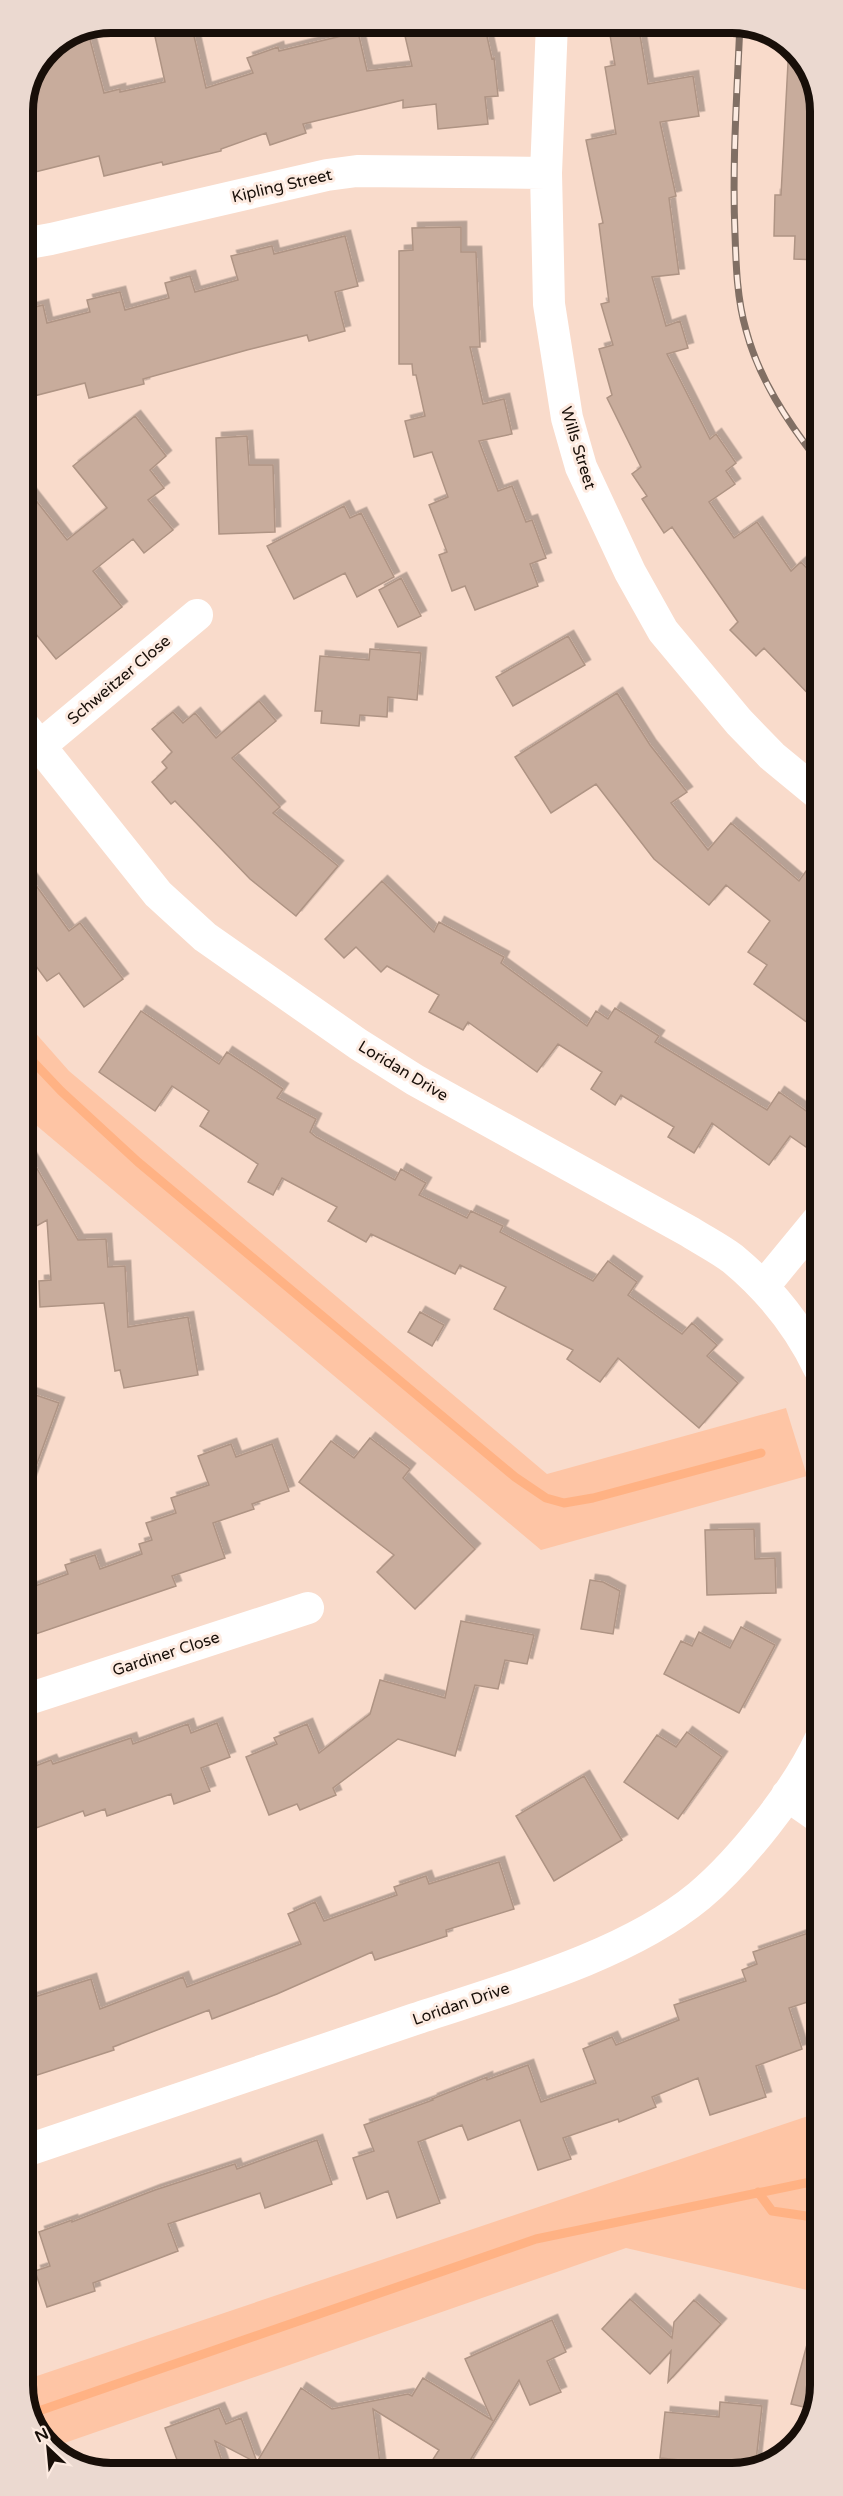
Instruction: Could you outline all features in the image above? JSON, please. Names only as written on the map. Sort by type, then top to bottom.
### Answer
[{"type":"street","name":"Wills Street","points":[[552,33],[546,173],[549,304],[567,418],[581,467],[630,572],[663,631],[739,722],[772,756],[810,787]]},
{"type":"street","name":"Kipling Street","points":[[33,242],[357,171],[546,173]]},
{"type":"street","name":"Schweitzer Close","points":[[33,734],[197,615]]},
{"type":"street","name":"Loridan Drive","points":[[33,736],[158,894],[205,937],[358,1044],[415,1080],[690,1232],[732,1258],[763,1287],[806,1341],[810,1349]]},
{"type":"street","points":[[763,1287],[810,1230]]},
{"type":"street","name":"Gardiner Close","points":[[33,1697],[308,1608]]},
{"type":"street","name":"Loridan Drive","points":[[33,2148],[554,1972],[654,1926],[698,1897],[739,1857],[787,1795],[810,1757]]},
{"type":"street","points":[[787,1795],[810,1811]]},
{"type":"shaded area","points":[[33,1030],[69,1071],[547,1474],[786,1408],[807,1476],[541,1550],[33,1123]]},
{"type":"shaded area","points":[[810,2115],[810,2291],[626,2248],[78,2438],[78,2418],[40,2418],[33,2377]]},
{"type":"building","points":[[154,33],[193,33],[206,88],[253,73],[247,58],[278,47],[279,51],[358,33],[367,71],[412,66],[404,33],[486,33],[492,59],[494,58],[498,96],[485,97],[488,124],[438,129],[436,104],[403,108],[403,100],[303,124],[306,133],[270,145],[266,133],[221,149],[221,151],[104,176],[99,156],[33,172],[34,96],[46,68],[68,46],[89,36],[104,93],[120,89],[120,92],[165,82]]},
{"type":"building","points":[[610,33],[640,33],[648,84],[693,76],[699,116],[660,122],[676,196],[669,198],[679,274],[652,277],[666,326],[680,321],[688,348],[667,354],[710,439],[716,434],[736,463],[726,471],[735,484],[709,502],[734,538],[757,522],[791,571],[801,562],[810,572],[810,696],[764,648],[756,656],[730,630],[738,622],[672,527],[664,533],[642,499],[647,496],[632,474],[641,467],[607,398],[612,395],[599,349],[613,345],[601,304],[609,302],[599,224],[603,223],[586,140],[616,134],[605,67],[615,65]]},
{"type":"building","points":[[788,57],[802,76],[809,101],[810,260],[794,259],[795,236],[774,236],[775,195],[781,195]]},
{"type":"building","points":[[461,227],[461,252],[476,252],[480,347],[470,347],[483,404],[504,399],[512,434],[479,441],[498,491],[512,486],[526,522],[532,520],[546,558],[530,564],[538,586],[475,610],[465,586],[452,591],[439,555],[447,552],[429,505],[448,497],[432,452],[414,457],[405,421],[425,416],[412,364],[399,364],[399,251],[413,250],[412,228]]},
{"type":"building","points":[[345,236],[358,286],[335,292],[345,331],[309,341],[307,335],[247,350],[143,379],[144,384],[89,398],[85,383],[33,396],[33,308],[43,305],[47,323],[90,312],[87,300],[120,292],[125,310],[169,298],[165,283],[190,276],[195,292],[238,280],[231,256],[272,246],[274,254]]},
{"type":"building","points":[[135,416],[166,456],[150,470],[164,488],[148,500],[173,530],[144,553],[133,539],[93,571],[122,607],[56,659],[33,630],[33,497],[67,540],[107,508],[73,466]]},
{"type":"building","points":[[247,436],[249,465],[273,465],[275,532],[219,534],[216,438]]},
{"type":"building","points":[[344,506],[350,518],[361,513],[394,577],[357,597],[345,573],[294,599],[267,546]]},
{"type":"building","points":[[401,578],[421,616],[398,627],[379,590]]},
{"type":"building","points":[[568,636],[585,665],[513,706],[496,677]]},
{"type":"building","points":[[370,649],[421,653],[417,700],[388,697],[387,717],[360,715],[359,726],[321,723],[322,711],[315,711],[320,656],[369,660]]},
{"type":"building","points":[[617,693],[650,745],[687,792],[671,803],[708,850],[731,823],[799,881],[810,866],[810,1024],[754,984],[767,965],[748,952],[770,921],[726,885],[709,905],[654,859],[596,784],[551,813],[515,757]]},
{"type":"building","points":[[259,701],[276,721],[232,758],[280,807],[273,813],[338,866],[296,916],[250,879],[175,801],[171,804],[152,782],[167,768],[162,762],[172,752],[152,729],[173,712],[183,723],[195,713],[216,738]]},
{"type":"building","points":[[33,881],[69,931],[80,923],[123,979],[84,1007],[59,973],[47,981],[33,962]]},
{"type":"building","points":[[382,881],[434,932],[439,922],[504,957],[501,963],[587,1026],[596,1011],[608,1019],[615,1008],[659,1036],[655,1042],[767,1110],[779,1092],[810,1114],[810,1150],[790,1136],[769,1165],[712,1123],[694,1153],[668,1137],[674,1127],[621,1095],[615,1105],[591,1089],[602,1072],[558,1044],[537,1072],[468,1022],[463,1030],[429,1012],[439,995],[387,966],[381,972],[356,947],[344,958],[325,939]]},
{"type":"building","points":[[141,1011],[219,1064],[227,1052],[283,1089],[277,1098],[316,1119],[310,1132],[316,1137],[395,1180],[401,1169],[426,1183],[419,1195],[467,1218],[471,1211],[503,1226],[500,1232],[593,1281],[608,1261],[637,1282],[628,1295],[682,1334],[692,1323],[717,1345],[707,1356],[738,1383],[699,1428],[618,1358],[600,1382],[567,1359],[573,1350],[494,1309],[506,1287],[460,1265],[455,1274],[371,1234],[366,1242],[328,1221],[337,1207],[282,1178],[273,1195],[248,1182],[258,1164],[200,1126],[209,1111],[172,1086],[155,1111],[99,1072]]},
{"type":"building","points":[[33,1162],[78,1240],[106,1239],[108,1267],[125,1266],[128,1327],[188,1317],[198,1375],[124,1388],[120,1370],[115,1371],[104,1303],[40,1307],[39,1281],[51,1280],[47,1220],[33,1228]]},
{"type":"building","points":[[420,1312],[444,1325],[432,1346],[408,1332]]},
{"type":"building","points":[[33,1394],[59,1403],[33,1474]]},
{"type":"building","points":[[370,1438],[410,1469],[403,1478],[475,1549],[415,1609],[377,1572],[394,1555],[299,1482],[331,1441],[354,1458]]},
{"type":"building","points":[[231,1444],[236,1457],[272,1444],[289,1491],[252,1504],[254,1509],[213,1523],[225,1558],[172,1576],[176,1586],[33,1635],[33,1587],[68,1574],[65,1565],[95,1555],[100,1569],[142,1554],[139,1544],[152,1540],[146,1523],[176,1513],[171,1498],[209,1485],[198,1456]]},
{"type":"building","points":[[754,1529],[755,1559],[775,1558],[776,1593],[707,1595],[705,1530]]},
{"type":"building","points":[[590,1580],[603,1582],[620,1591],[613,1634],[581,1629]]},
{"type":"building","points":[[461,1621],[534,1635],[527,1664],[505,1660],[498,1689],[475,1685],[455,1756],[398,1739],[333,1788],[336,1795],[300,1810],[297,1804],[269,1815],[246,1757],[277,1744],[274,1738],[307,1724],[319,1753],[370,1714],[380,1680],[445,1698]]},
{"type":"building","points":[[741,1627],[775,1645],[739,1713],[664,1674],[681,1641],[692,1646],[699,1632],[730,1648]]},
{"type":"building","points":[[217,1723],[230,1757],[201,1768],[210,1791],[174,1804],[171,1794],[107,1816],[105,1809],[85,1816],[83,1811],[33,1829],[33,1767],[51,1760],[53,1764],[131,1738],[133,1744],[188,1724],[191,1733]]},
{"type":"building","points":[[687,1732],[722,1757],[678,1819],[624,1782],[657,1735],[676,1747]]},
{"type":"building","points":[[584,1776],[622,1840],[554,1881],[516,1816]]},
{"type":"building","points":[[499,1862],[514,1909],[446,1930],[447,1936],[375,1960],[372,1952],[277,1994],[212,2019],[209,2010],[113,2047],[114,2050],[33,2076],[33,1997],[91,1979],[100,2009],[183,1977],[187,1987],[301,1944],[288,1914],[315,1902],[324,1921],[397,1895],[394,1887],[426,1876],[429,1884]]},
{"type":"building","points":[[810,1932],[810,2001],[789,2008],[802,2049],[756,2066],[766,2097],[710,2115],[698,2078],[652,2097],[656,2107],[619,2122],[618,2119],[563,2138],[571,2159],[538,2170],[520,2120],[468,2140],[462,2125],[418,2142],[440,2203],[397,2218],[388,2191],[367,2199],[353,2158],[374,2151],[364,2125],[487,2077],[487,2080],[528,2065],[541,2102],[596,2083],[583,2049],[612,2037],[616,2045],[679,2020],[674,2005],[746,1981],[742,1970],[757,1964],[753,1952]]},
{"type":"building","points":[[317,2140],[332,2184],[265,2208],[260,2193],[168,2224],[178,2251],[93,2283],[95,2291],[47,2307],[35,2271],[50,2266],[39,2232],[72,2220],[72,2222],[155,2190],[235,2164],[237,2169]]},
{"type":"building","points":[[630,2299],[672,2338],[674,2322],[694,2300],[721,2324],[668,2382],[671,2351],[650,2374],[602,2329]]},
{"type":"building","points":[[552,2320],[566,2352],[547,2361],[561,2392],[530,2405],[519,2380],[468,2463],[431,2463],[439,2450],[373,2409],[380,2463],[257,2463],[215,2441],[223,2463],[178,2463],[165,2428],[219,2408],[226,2424],[241,2418],[257,2462],[301,2388],[332,2409],[408,2394],[412,2396],[423,2378],[492,2420],[465,2359]]},
{"type":"building","points":[[810,2333],[809,2400],[807,2408],[791,2404]]},
{"type":"building","points":[[720,2402],[762,2406],[756,2459],[732,2463],[710,2463],[660,2458],[665,2412],[719,2417]]},
{"type":"waterway","points":[[33,1061],[61,1091],[138,1162],[515,1477],[546,1498],[564,1503],[593,1498],[761,1453]]},
{"type":"waterway","points":[[38,2411],[536,2239],[810,2182]]},
{"type":"waterway","points":[[758,2192],[772,2211],[810,2217]]},
{"type":"railway","points":[[740,33],[734,208],[741,306],[758,366],[775,399],[810,450]]}]
